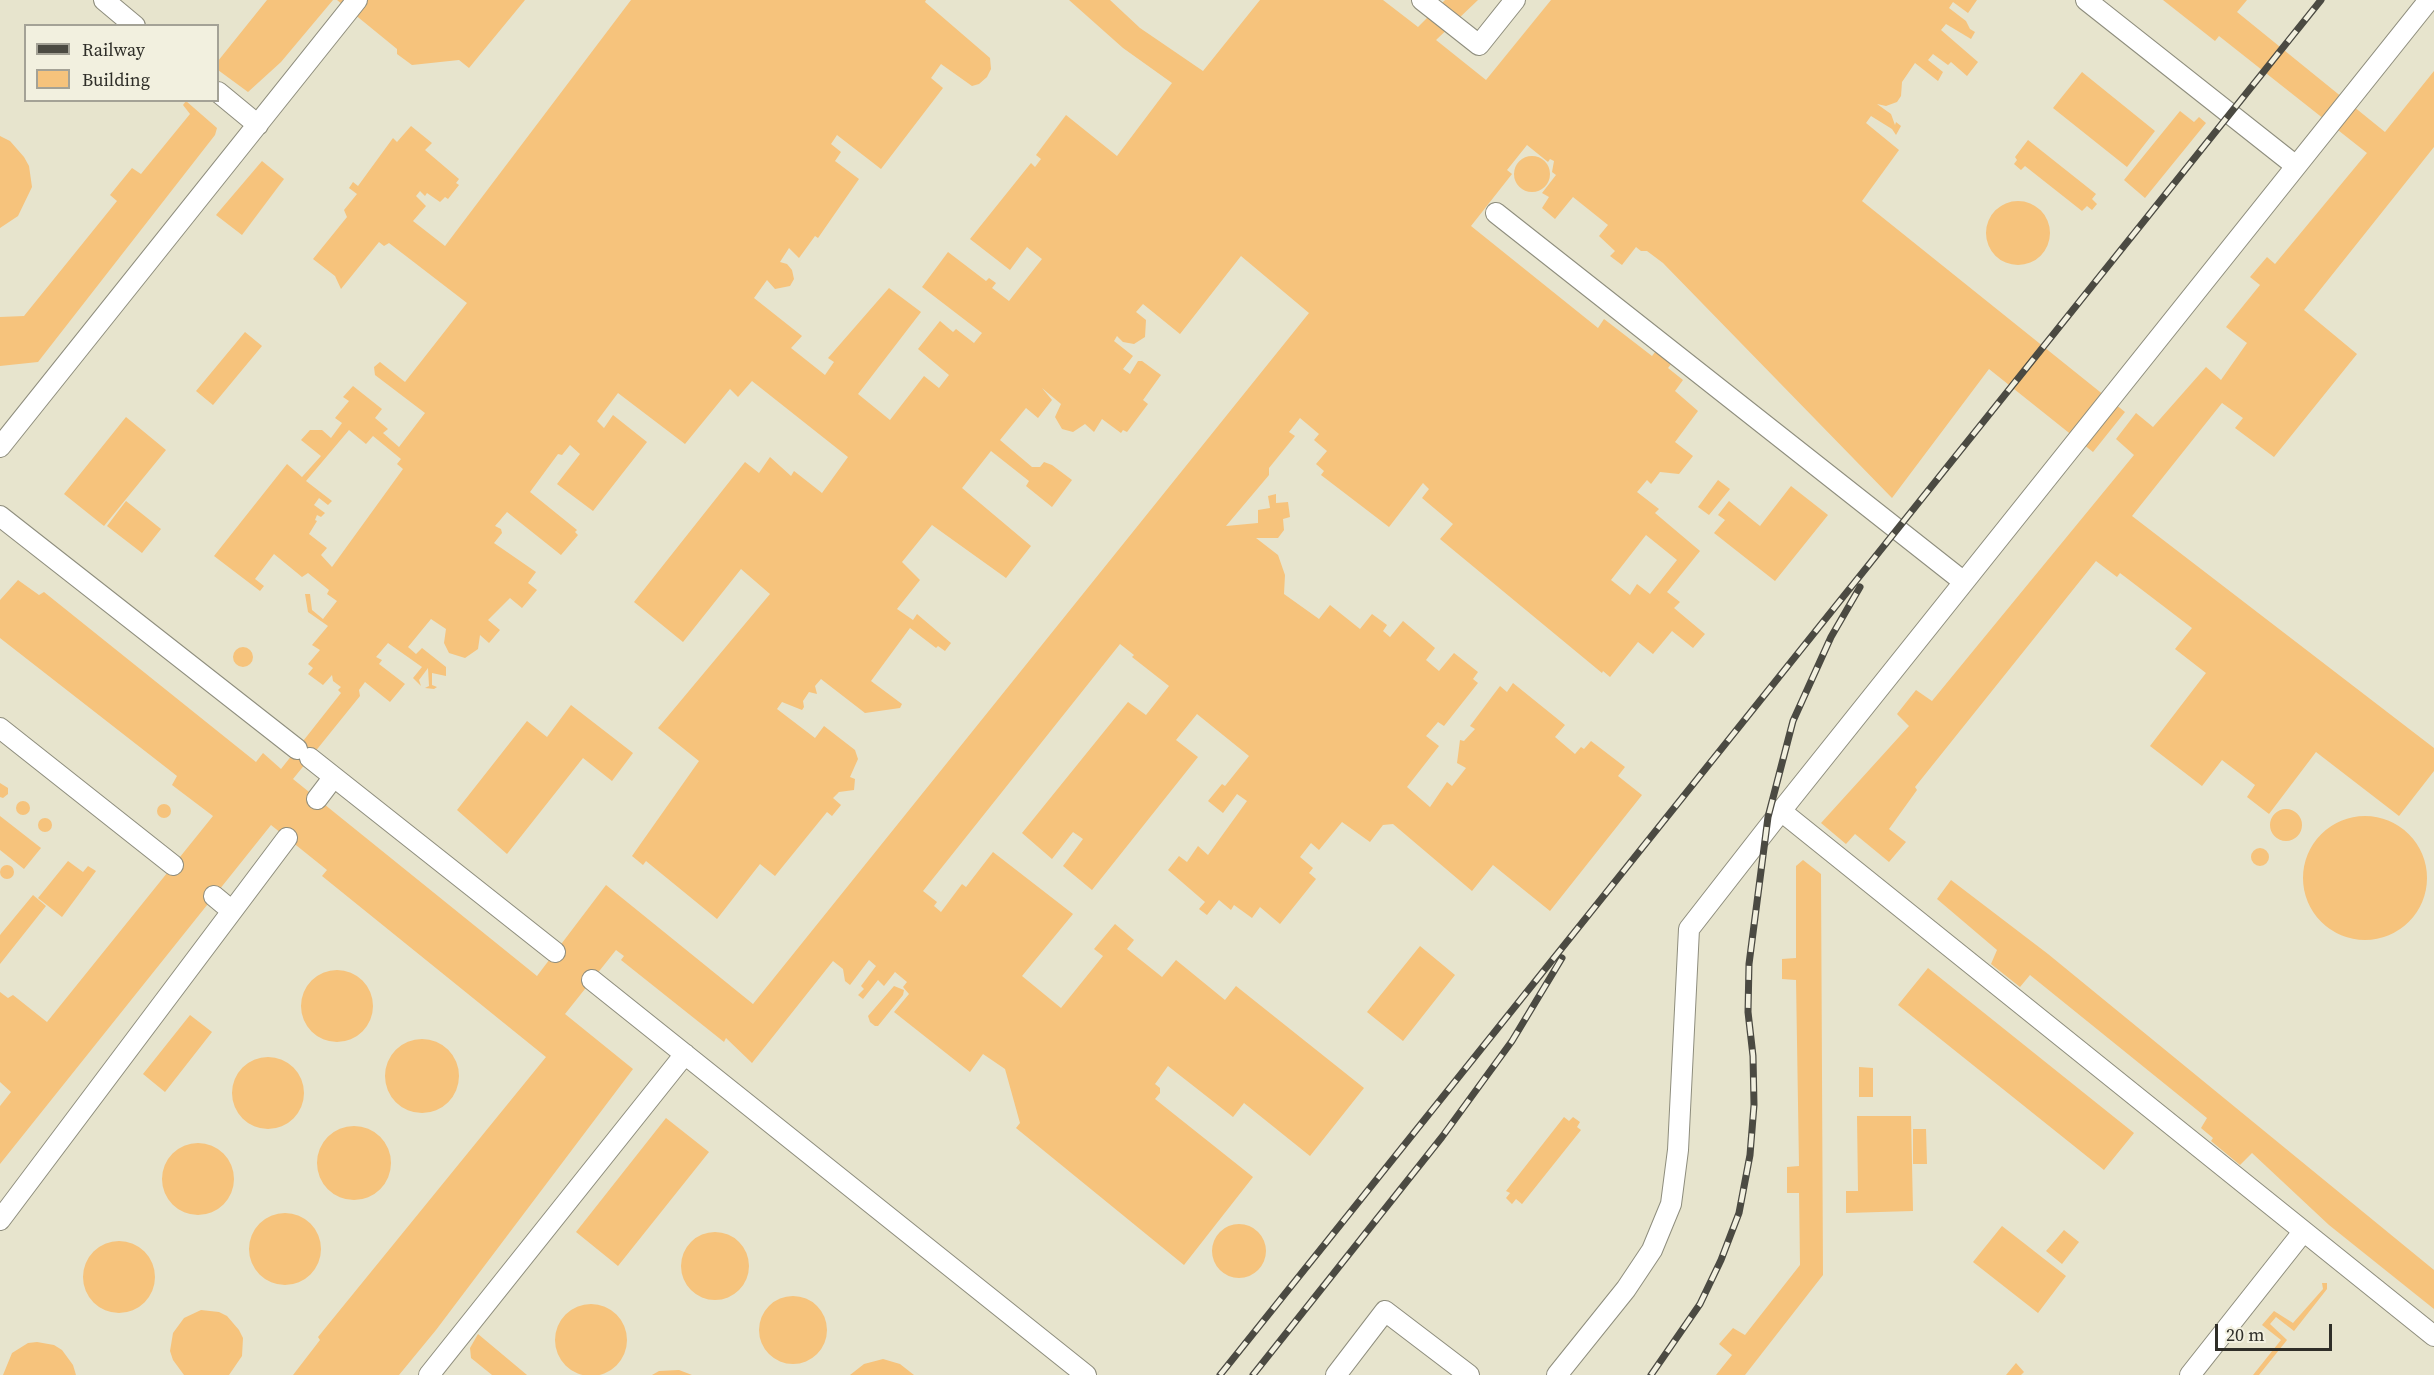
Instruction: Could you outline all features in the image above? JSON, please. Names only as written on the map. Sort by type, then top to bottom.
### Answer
[{"type":"lane","points":[[104,0],[133,24]]},
{"type":"lane","points":[[0,447],[6,426],[258,125],[357,0]]},
{"type":"lane","points":[[1422,0],[1479,45],[1515,0]]},
{"type":"lane","points":[[2086,0],[2296,166]]},
{"type":"lane","points":[[1557,1375],[1626,1289],[1652,1250],[1667,1213],[1678,1150],[1689,929],[2429,0]]},
{"type":"lane","points":[[219,93],[258,125]]},
{"type":"lane","points":[[1496,213],[1964,582]]},
{"type":"lane","points":[[0,516],[555,952]]},
{"type":"lane","points":[[0,728],[174,865]]},
{"type":"lane","points":[[317,799],[333,778]]},
{"type":"lane","points":[[1781,811],[2434,1336]]},
{"type":"lane","points":[[0,1220],[287,838]]},
{"type":"lane","points":[[214,896],[232,911]]},
{"type":"lane","points":[[592,980],[1086,1375]]},
{"type":"lane","points":[[429,1375],[685,1054]]},
{"type":"lane","points":[[2190,1375],[2303,1232]]},
{"type":"lane","points":[[1336,1375],[1385,1311],[1469,1375]]},
{"type":"shaded area","points":[[0,0],[2434,0],[2434,1375],[0,1375]]},
{"type":"building","points":[[267,0],[333,0],[281,62],[248,92],[219,71],[219,60]]},
{"type":"building","points":[[337,0],[525,0],[469,68],[459,60],[412,65],[397,54],[397,49]]},
{"type":"building","points":[[631,0],[926,0],[925,2],[990,58],[991,69],[987,77],[979,84],[972,86],[941,64],[931,78],[943,88],[881,169],[837,135],[831,144],[841,152],[835,161],[859,179],[818,238],[815,236],[799,258],[789,248],[780,262],[787,264],[792,270],[794,279],[790,286],[775,289],[767,280],[754,298],[802,336],[791,348],[825,375],[834,362],[828,358],[889,288],[921,312],[858,394],[890,420],[924,376],[939,388],[949,375],[918,349],[940,321],[953,332],[956,329],[974,343],[982,333],[922,287],[948,252],[986,281],[989,278],[996,283],[992,288],[1009,301],[1042,259],[1027,247],[1010,270],[970,239],[1031,163],[1035,167],[1041,159],[1036,155],[1066,115],[1117,156],[1172,83],[1123,48],[1069,0],[1110,0],[1140,28],[1203,71],[1260,0],[1383,0],[1418,27],[1445,0],[1478,0],[1436,40],[1486,80],[1551,0],[1977,0],[1968,13],[1953,2],[1949,8],[1966,21],[1970,29],[1975,32],[1971,39],[1946,24],[1941,30],[1978,62],[1967,76],[1951,62],[1948,65],[1933,54],[1928,60],[1943,72],[1938,81],[1915,63],[1902,82],[1901,96],[1897,102],[1886,106],[1877,104],[1891,114],[1895,125],[1896,122],[1901,126],[1896,135],[1892,129],[1871,116],[1866,123],[1899,150],[1862,201],[2125,412],[2093,452],[1989,369],[1892,498],[1663,263],[1647,251],[1641,251],[1636,247],[1622,265],[1610,256],[1615,251],[1599,236],[1608,225],[1573,197],[1555,219],[1542,208],[1549,197],[1542,193],[1556,175],[1552,172],[1554,161],[1550,159],[1548,162],[1527,145],[1507,170],[1512,174],[1471,226],[1598,328],[1604,319],[1652,356],[1662,343],[1678,355],[1668,368],[1683,380],[1675,391],[1698,411],[1675,442],[1693,456],[1679,474],[1660,472],[1651,484],[1647,480],[1637,492],[1659,509],[1655,513],[1700,551],[1667,592],[1680,602],[1674,608],[1705,634],[1693,648],[1672,631],[1653,654],[1638,642],[1610,677],[1603,671],[1602,673],[1440,539],[1453,524],[1422,498],[1429,489],[1423,483],[1389,527],[1321,475],[1324,471],[1316,464],[1327,451],[1314,440],[1319,434],[1300,418],[1289,432],[1295,436],[1269,468],[1269,475],[1226,526],[1258,523],[1258,510],[1270,508],[1268,496],[1276,494],[1276,503],[1288,502],[1290,517],[1283,519],[1284,530],[1278,538],[1256,538],[1278,555],[1285,575],[1284,594],[1319,619],[1330,605],[1360,629],[1372,614],[1387,625],[1383,631],[1390,637],[1403,621],[1435,648],[1426,660],[1439,671],[1454,653],[1478,672],[1473,679],[1478,683],[1444,726],[1438,722],[1426,736],[1439,746],[1407,787],[1430,807],[1447,782],[1452,786],[1466,768],[1457,763],[1460,740],[1464,741],[1475,729],[1470,726],[1500,686],[1507,692],[1513,683],[1565,725],[1555,737],[1575,754],[1591,741],[1625,767],[1618,776],[1642,795],[1550,911],[1493,865],[1472,891],[1393,824],[1383,825],[1370,842],[1342,822],[1319,850],[1311,843],[1300,857],[1313,868],[1309,873],[1316,879],[1280,924],[1260,907],[1252,918],[1234,905],[1231,910],[1219,900],[1207,915],[1199,909],[1205,902],[1168,870],[1179,856],[1187,862],[1198,846],[1208,855],[1247,801],[1237,794],[1223,813],[1208,801],[1222,784],[1225,786],[1249,756],[1197,714],[1176,740],[1198,757],[1092,890],[1063,866],[1083,839],[1073,832],[1052,859],[1022,833],[1128,702],[1146,715],[1169,686],[1132,657],[1134,655],[1120,644],[923,891],[937,902],[934,906],[941,912],[962,884],[966,887],[993,852],[1073,914],[1022,976],[1061,1008],[1103,956],[1094,949],[1115,924],[1134,940],[1127,949],[1162,977],[1176,960],[1225,1000],[1236,986],[1364,1088],[1310,1156],[1244,1103],[1233,1117],[1168,1066],[1155,1084],[1160,1088],[1160,1093],[1155,1099],[1253,1177],[1184,1265],[1016,1128],[1020,1123],[1005,1069],[983,1054],[970,1072],[894,1012],[909,994],[903,987],[907,982],[895,972],[884,986],[878,980],[863,999],[858,995],[864,989],[861,986],[876,966],[869,960],[850,985],[845,981],[843,969],[833,961],[752,1063],[726,1038],[724,1042],[621,960],[624,956],[616,950],[565,1014],[633,1069],[436,1330],[399,1375],[293,1375],[320,1340],[318,1337],[546,1057],[322,876],[327,870],[271,825],[0,1164],[0,1106],[11,1092],[0,1082],[0,992],[8,998],[13,995],[47,1022],[213,816],[172,785],[177,776],[0,638],[0,600],[18,580],[39,595],[44,592],[256,762],[263,753],[281,769],[341,693],[338,690],[341,687],[333,681],[332,675],[323,685],[308,674],[313,668],[308,664],[320,650],[312,645],[328,626],[308,612],[305,594],[310,594],[312,610],[323,619],[337,601],[327,594],[329,590],[308,573],[302,577],[274,554],[255,579],[264,586],[260,591],[214,556],[287,464],[302,477],[321,456],[301,440],[310,430],[322,430],[331,438],[342,423],[335,418],[349,401],[343,397],[353,386],[382,409],[375,418],[388,429],[383,433],[399,447],[425,413],[375,375],[374,367],[380,362],[405,382],[467,303],[389,243],[384,246],[379,242],[341,289],[335,276],[313,259],[347,217],[344,210],[357,194],[349,188],[353,182],[358,186],[393,138],[397,142],[411,126],[432,143],[425,150],[459,179],[456,183],[459,185],[448,199],[445,197],[440,202],[427,193],[425,196],[420,191],[416,196],[426,206],[413,221],[445,246]],"holes":[[[1241,256],[1309,313],[753,1004],[606,885],[537,976],[293,779],[360,696],[359,690],[365,682],[390,702],[405,684],[379,664],[382,660],[376,657],[388,643],[422,667],[413,678],[421,686],[419,680],[428,668],[429,686],[425,688],[434,689],[437,687],[432,685],[432,673],[446,676],[446,667],[422,648],[416,654],[408,647],[431,619],[446,629],[444,643],[449,653],[465,658],[478,649],[480,635],[489,643],[500,630],[488,620],[510,598],[522,608],[537,590],[528,583],[536,572],[494,543],[502,533],[501,529],[495,526],[507,512],[561,555],[578,535],[575,532],[577,530],[530,492],[558,454],[562,455],[570,445],[580,454],[557,484],[593,511],[647,442],[613,415],[604,428],[597,421],[618,393],[685,444],[730,389],[738,397],[752,381],[848,457],[822,493],[794,471],[791,476],[770,457],[759,473],[745,462],[634,602],[683,642],[741,569],[770,594],[658,728],[699,761],[632,856],[643,865],[646,861],[717,919],[760,864],[775,876],[827,812],[832,816],[841,805],[833,798],[839,792],[854,790],[855,779],[850,777],[858,759],[855,750],[824,726],[815,738],[777,709],[782,702],[802,710],[803,701],[809,692],[817,694],[815,686],[821,679],[865,713],[900,708],[902,704],[871,681],[910,628],[936,648],[938,646],[945,651],[951,643],[917,614],[913,620],[897,609],[920,580],[902,562],[932,525],[1006,578],[1031,546],[962,488],[991,451],[1029,481],[1026,486],[1052,507],[1072,480],[1052,465],[1044,462],[1040,467],[1032,467],[1000,440],[1026,408],[1038,418],[1052,400],[1042,388],[1061,404],[1055,417],[1062,429],[1073,432],[1085,424],[1094,432],[1102,419],[1121,433],[1123,430],[1127,432],[1148,404],[1143,400],[1161,375],[1142,361],[1138,361],[1130,374],[1123,369],[1133,356],[1114,341],[1117,336],[1123,342],[1134,344],[1145,337],[1146,320],[1136,312],[1143,304],[1180,334]],[[349,430],[366,444],[373,436],[401,459],[397,464],[403,469],[332,567],[321,555],[327,548],[309,534],[317,521],[315,520],[317,515],[321,517],[325,513],[314,505],[319,498],[328,505],[332,501],[306,481]],[[1646,535],[1677,560],[1650,594],[1637,584],[1630,595],[1611,580]]]},
{"type":"building","points":[[2163,0],[2247,0],[2237,12],[2385,132],[2434,71],[2434,147],[2304,310],[2357,354],[2274,457],[2235,428],[2243,418],[2222,403],[2132,516],[2434,748],[2434,771],[2399,816],[2316,752],[2269,814],[2247,797],[2255,785],[2222,760],[2202,786],[2150,746],[2206,673],[2175,649],[2192,628],[2120,573],[2117,577],[2096,561],[1915,787],[1917,790],[1889,829],[1906,842],[1889,862],[1855,834],[1846,844],[1821,823],[1909,726],[1897,714],[1916,690],[1932,701],[2134,455],[2116,439],[2136,413],[2153,427],[2206,367],[2221,380],[2247,343],[2226,327],[2260,285],[2250,277],[2267,257],[2275,264],[2367,153],[2219,36],[2215,41]]},
{"type":"building","points":[[2082,72],[2155,131],[2127,167],[2053,108]]},
{"type":"building","points":[[187,102],[217,128],[215,135],[38,362],[0,366],[0,317],[24,316],[117,201],[110,195],[132,168],[141,174],[190,114],[183,105]]},
{"type":"building","points":[[2180,111],[2194,122],[2199,117],[2206,123],[2145,198],[2124,180]]},
{"type":"building","points":[[0,136],[10,141],[24,157],[29,166],[32,187],[18,216],[0,228]]},
{"type":"building","points":[[2028,140],[2096,194],[2092,199],[2097,204],[2092,210],[2087,206],[2082,211],[2025,166],[2021,170],[2014,164],[2017,160],[2015,157]]},
{"type":"building","points":[[1532,156],[1545,161],[1550,174],[1545,187],[1532,192],[1519,187],[1514,174],[1519,161]]},
{"type":"building","points":[[262,161],[284,179],[242,235],[216,215]]},
{"type":"building","points":[[2018,201],[2036,207],[2044,215],[2050,233],[2044,251],[2036,259],[2018,265],[2000,259],[1992,251],[1986,233],[1992,215],[2000,207]]},
{"type":"building","points":[[245,332],[262,346],[213,405],[196,391]]},
{"type":"building","points":[[126,417],[166,450],[104,526],[64,494]]},
{"type":"building","points":[[1718,480],[1730,489],[1709,515],[1698,507]]},
{"type":"building","points":[[1791,486],[1828,515],[1775,581],[1714,533],[1725,520],[1718,515],[1729,501],[1760,526]]},
{"type":"building","points":[[126,501],[161,529],[142,553],[107,526]]},
{"type":"building","points":[[243,647],[250,650],[253,657],[250,664],[243,667],[236,664],[233,657],[236,650]]},
{"type":"building","points":[[571,705],[633,753],[612,781],[583,758],[507,854],[457,810],[527,721],[547,737]]},
{"type":"building","points":[[0,783],[8,788],[8,794],[3,798],[0,797]]},
{"type":"building","points":[[20,801],[26,801],[30,808],[26,815],[20,815],[16,811],[16,805]]},
{"type":"building","points":[[161,804],[167,804],[171,811],[167,818],[161,818],[157,814],[157,808]]},
{"type":"building","points":[[2286,809],[2297,814],[2302,825],[2297,836],[2286,841],[2275,836],[2270,825],[2275,814]]},
{"type":"building","points":[[0,816],[41,848],[24,869],[0,850]]},
{"type":"building","points":[[2365,816],[2389,820],[2409,834],[2423,854],[2427,878],[2423,902],[2409,922],[2389,936],[2365,940],[2341,936],[2321,922],[2307,902],[2303,878],[2307,854],[2321,834],[2341,820]]},
{"type":"building","points":[[45,818],[50,820],[52,825],[50,830],[45,832],[40,830],[38,825],[40,820]]},
{"type":"building","points":[[2256,848],[2264,848],[2269,853],[2267,864],[2256,866],[2251,861],[2251,853]]},
{"type":"building","points":[[1803,860],[1821,874],[1823,1275],[1745,1375],[1716,1375],[1732,1355],[1719,1344],[1733,1328],[1745,1335],[1800,1265],[1799,1193],[1787,1193],[1787,1167],[1799,1166],[1796,980],[1782,979],[1782,959],[1796,958],[1796,866]]},
{"type":"building","points":[[68,861],[83,872],[88,866],[96,871],[62,917],[38,898]]},
{"type":"building","points":[[7,865],[12,867],[14,872],[12,877],[7,879],[2,877],[0,872],[2,867]]},
{"type":"building","points":[[1951,880],[2048,954],[2434,1270],[2434,1309],[2329,1225],[2252,1153],[2240,1165],[2211,1141],[2213,1138],[2201,1128],[2207,1118],[2030,975],[2020,987],[1991,964],[1997,950],[1937,899]]},
{"type":"building","points":[[33,895],[46,906],[0,964],[0,935]]},
{"type":"building","points":[[1420,946],[1455,975],[1403,1041],[1367,1012]]},
{"type":"building","points":[[1928,968],[2134,1133],[2104,1170],[1898,1005]]},
{"type":"building","points":[[330,970],[344,970],[363,980],[373,999],[373,1013],[363,1032],[344,1042],[330,1042],[311,1032],[301,1013],[301,999],[311,980]]},
{"type":"building","points":[[894,986],[904,990],[903,995],[878,1026],[875,1026],[870,1022],[868,1016]]},
{"type":"building","points":[[190,1015],[212,1032],[165,1092],[143,1074]]},
{"type":"building","points":[[415,1039],[429,1039],[443,1045],[453,1055],[459,1069],[459,1083],[453,1097],[443,1107],[429,1113],[415,1113],[401,1107],[391,1097],[385,1083],[385,1069],[391,1055],[401,1045]]},
{"type":"building","points":[[275,1057],[294,1067],[302,1079],[304,1093],[302,1107],[294,1119],[282,1127],[261,1129],[242,1119],[234,1107],[232,1086],[242,1067],[254,1059]]},
{"type":"building","points":[[1859,1067],[1873,1068],[1873,1097],[1859,1097]]},
{"type":"building","points":[[1857,1116],[1911,1116],[1913,1211],[1846,1213],[1846,1191],[1858,1191]]},
{"type":"building","points":[[1564,1117],[1569,1121],[1573,1117],[1580,1122],[1577,1127],[1581,1130],[1522,1204],[1516,1199],[1512,1204],[1506,1198],[1510,1193],[1506,1191]]},
{"type":"building","points":[[666,1118],[709,1152],[618,1266],[576,1232]]},
{"type":"building","points":[[354,1126],[375,1132],[385,1142],[391,1163],[385,1184],[375,1194],[354,1200],[333,1194],[323,1184],[317,1163],[323,1142],[333,1132]]},
{"type":"building","points":[[1913,1129],[1926,1129],[1927,1164],[1913,1164]]},
{"type":"building","points":[[205,1143],[224,1153],[232,1165],[234,1179],[232,1193],[224,1205],[212,1213],[191,1215],[172,1205],[164,1193],[162,1172],[172,1153],[184,1145]]},
{"type":"building","points":[[292,1213],[311,1223],[319,1235],[321,1249],[319,1263],[311,1275],[299,1283],[278,1285],[259,1275],[251,1263],[249,1242],[259,1223],[271,1215]]},
{"type":"building","points":[[1239,1224],[1249,1226],[1258,1232],[1264,1241],[1266,1251],[1264,1261],[1258,1270],[1249,1276],[1239,1278],[1229,1276],[1220,1270],[1214,1261],[1212,1251],[1214,1241],[1220,1232],[1229,1226]]},
{"type":"building","points":[[2002,1226],[2066,1276],[2038,1313],[1973,1262]]},
{"type":"building","points":[[2064,1230],[2079,1242],[2062,1264],[2046,1251]]},
{"type":"building","points":[[722,1232],[734,1238],[743,1247],[749,1259],[747,1279],[739,1290],[722,1300],[708,1300],[691,1290],[683,1279],[681,1259],[691,1242],[702,1234]]},
{"type":"building","points":[[126,1241],[145,1251],[153,1263],[155,1277],[153,1291],[145,1303],[133,1311],[112,1313],[93,1303],[85,1291],[83,1270],[93,1251],[105,1243]]},
{"type":"building","points":[[2322,1283],[2327,1283],[2327,1289],[2294,1331],[2276,1317],[2270,1324],[2287,1340],[2259,1375],[2253,1375],[2281,1340],[2262,1325],[2274,1311],[2293,1323],[2323,1289]]},
{"type":"building","points":[[793,1296],[806,1299],[817,1306],[824,1317],[827,1330],[824,1343],[817,1354],[806,1361],[793,1364],[780,1361],[769,1354],[762,1343],[759,1330],[762,1317],[769,1306],[780,1299]]},
{"type":"building","points":[[598,1304],[617,1314],[625,1326],[627,1340],[625,1354],[617,1366],[605,1374],[584,1376],[565,1366],[557,1354],[555,1333],[565,1314],[577,1306]]},
{"type":"building","points":[[201,1310],[219,1312],[227,1316],[243,1338],[242,1356],[229,1375],[184,1375],[173,1360],[170,1351],[173,1333],[184,1318]]},
{"type":"building","points":[[478,1334],[527,1375],[492,1375],[471,1358],[470,1348]]},
{"type":"building","points":[[28,1343],[54,1345],[62,1350],[73,1365],[76,1375],[3,1375],[12,1353]]},
{"type":"building","points":[[883,1359],[900,1364],[914,1375],[850,1375],[864,1364]]},
{"type":"building","points":[[2016,1363],[2024,1372],[2021,1375],[2006,1375]]},
{"type":"building","points":[[679,1370],[692,1375],[652,1375],[659,1371]]},
{"type":"railway","points":[[1220,1375],[2321,0]]},
{"type":"railway","points":[[1651,1375],[1700,1304],[1721,1260],[1739,1213],[1750,1155],[1754,1105],[1753,1056],[1748,1012],[1749,964],[1768,817],[1793,721],[1831,637],[1860,587]]},
{"type":"railway","points":[[1253,1375],[1442,1137],[1512,1041],[1562,958]]}]
